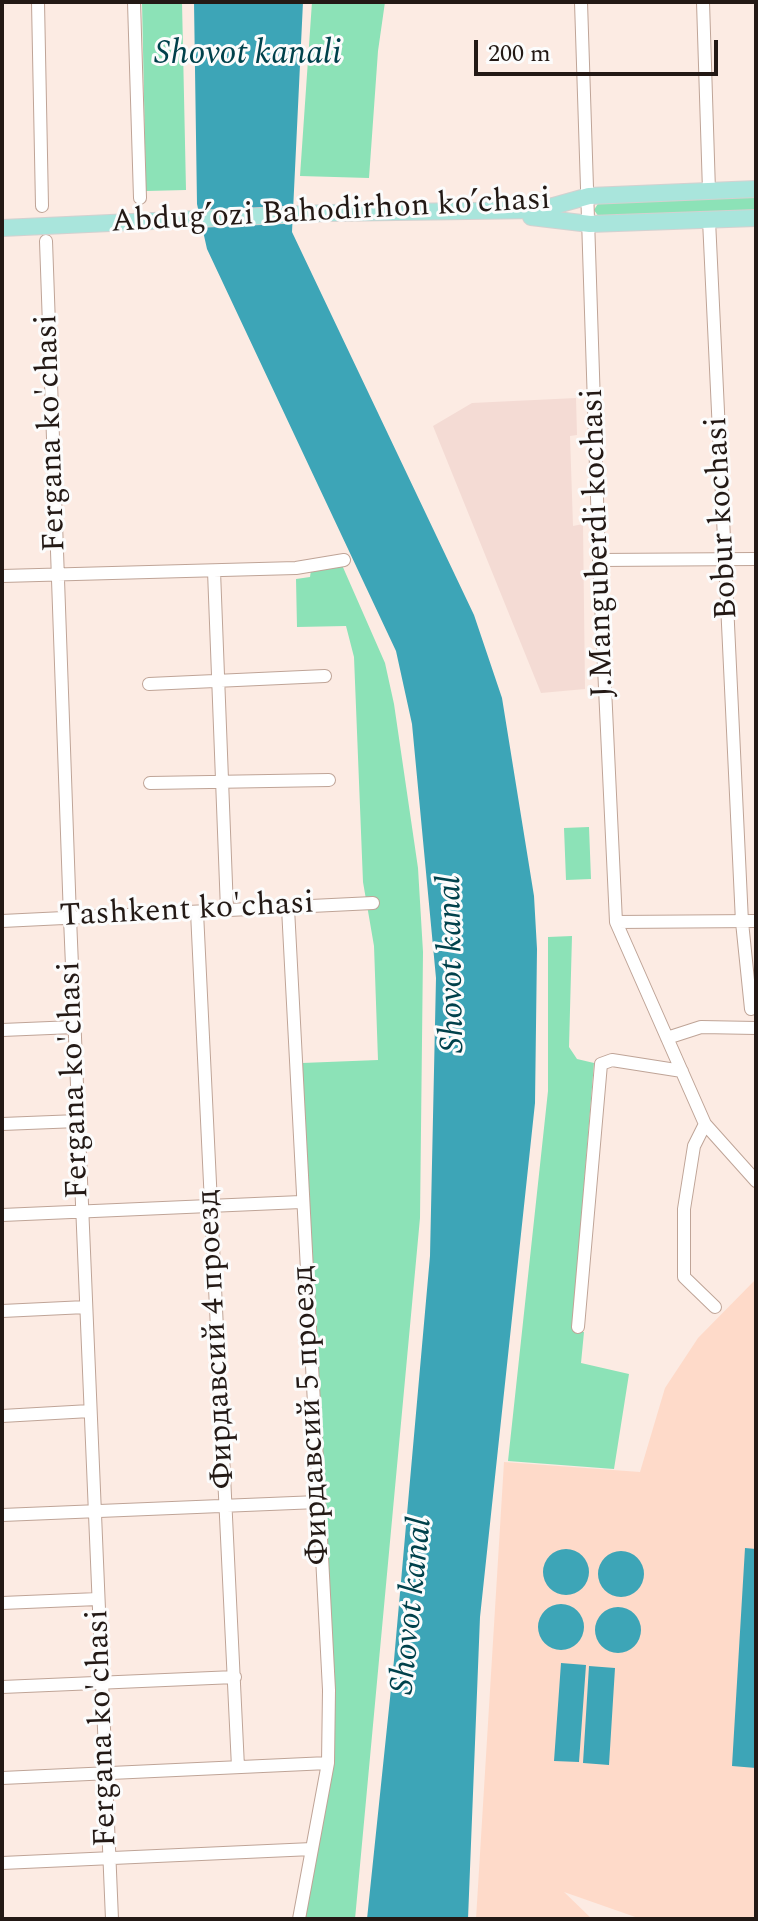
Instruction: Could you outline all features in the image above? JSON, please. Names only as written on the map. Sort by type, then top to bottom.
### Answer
[{"type":"main road","name":"Abdug’ozi Bahodirhon ko’chasi","points":[[2,228],[539,210],[589,196],[756,189]]},
{"type":"main road","name":"Abdug’ozi Bahodirhon ko’chasi","points":[[326,218],[539,217],[590,224],[756,218]]},
{"type":"main road","name":"Abdug’ozi Bahodirhon ko’chasi","points":[[2,237],[129,226]]},
{"type":"street","points":[[38,2],[42,206]]},
{"type":"street","points":[[134,2],[140,198]]},
{"type":"street","name":"J.Manguberdi kochasi","points":[[581,2],[599,560],[616,922],[705,1124],[756,1181]]},
{"type":"street","points":[[703,2],[709,191]]},
{"type":"street","name":"Bobur kochasi","points":[[709,220],[742,922],[751,1009]]},
{"type":"street","name":"Fergana ko'chasi","points":[[46,241],[74,1027],[112,1919]]},
{"type":"street","points":[[599,560],[756,559]]},
{"type":"street","points":[[2,576],[296,568],[344,560]]},
{"type":"street","points":[[214,571],[227,910]]},
{"type":"street","points":[[149,684],[325,676]]},
{"type":"street","points":[[150,783],[329,780]]},
{"type":"street","name":"Tashkent ko'chasi","points":[[2,921],[373,903]]},
{"type":"street","name":"Фирдавсий 5 проезд","points":[[288,908],[301,1202],[329,1690],[328,1763],[299,1919]]},
{"type":"street","name":"Фирдавсий 4 проезд","points":[[197,912],[238,1767]]},
{"type":"street","points":[[616,922],[756,921]]},
{"type":"street","points":[[2,1030],[74,1027]]},
{"type":"street","points":[[667,1038],[701,1027],[756,1028]]},
{"type":"street","points":[[578,1327],[601,1064],[612,1060],[682,1071]]},
{"type":"street","points":[[2,1124],[78,1121]]},
{"type":"street","points":[[705,1124],[694,1146],[684,1209],[684,1277],[715,1307]]},
{"type":"street","points":[[2,1215],[301,1202]]},
{"type":"street","points":[[2,1311],[86,1307]]},
{"type":"street","points":[[2,1416],[90,1411]]},
{"type":"street","points":[[2,1515],[318,1502]]},
{"type":"street","points":[[2,1603],[98,1599]]},
{"type":"street","points":[[2,1687],[235,1677]]},
{"type":"street","points":[[2,1778],[328,1763]]},
{"type":"street","points":[[2,1863],[312,1849]]},
{"type":"shaded area","points":[[576,398],[577,435],[570,436],[573,526],[583,524],[585,689],[541,693],[433,426],[472,403]]},
{"type":"shaded area","points":[[756,1279],[756,1919],[641,1919],[564,1892],[592,1919],[476,1919],[504,1462],[640,1472],[665,1388],[698,1338]]},
{"type":"green space","points":[[142,2],[182,2],[186,190],[146,191]]},
{"type":"green space","points":[[312,2],[385,2],[378,51],[369,178],[300,176]]},
{"type":"green space","points":[[756,195],[756,211],[599,217],[594,210],[599,202]]},
{"type":"green space","points":[[342,565],[385,663],[418,868],[423,952],[420,1218],[355,1919],[302,1919],[331,1767],[302,1063],[378,1060],[374,946],[363,882],[354,657],[346,626],[297,627],[296,579],[310,577],[311,570]]},
{"type":"green space","points":[[589,827],[591,879],[566,880],[564,828]]},
{"type":"green space","points":[[572,936],[569,1047],[577,1059],[594,1063],[572,1330],[584,1332],[581,1363],[629,1374],[614,1469],[508,1461],[548,1091],[548,937]]},
{"type":"water","name":"Shovot kanali","points":[[194,2],[303,2],[292,232],[474,615],[502,698],[534,896],[537,949],[535,1103],[480,1617],[468,1919],[367,1919],[430,1256],[436,978],[412,724],[396,651],[207,249],[197,204]]},
{"type":"water","points":[[745,1548],[756,1549],[756,1768],[732,1766]]},
{"type":"water","points":[[566,1549],[582,1556],[589,1572],[582,1588],[566,1595],[550,1588],[543,1572],[550,1556]]},
{"type":"water","points":[[621,1551],[637,1558],[644,1574],[637,1590],[621,1597],[605,1590],[598,1574],[605,1558]]},
{"type":"water","points":[[561,1604],[577,1611],[584,1627],[577,1643],[561,1650],[545,1643],[538,1627],[545,1611]]},
{"type":"water","points":[[618,1607],[634,1614],[641,1630],[634,1646],[618,1653],[602,1646],[595,1630],[602,1614]]},
{"type":"water","points":[[561,1663],[586,1665],[579,1762],[554,1761]]},
{"type":"water","points":[[589,1666],[615,1668],[609,1765],[583,1763]]},
{"type":"water label","name":"Shovot kanal","points":[[454,964]]},
{"type":"water label","name":"Shovot kanal","points":[[414,1606]]}]
